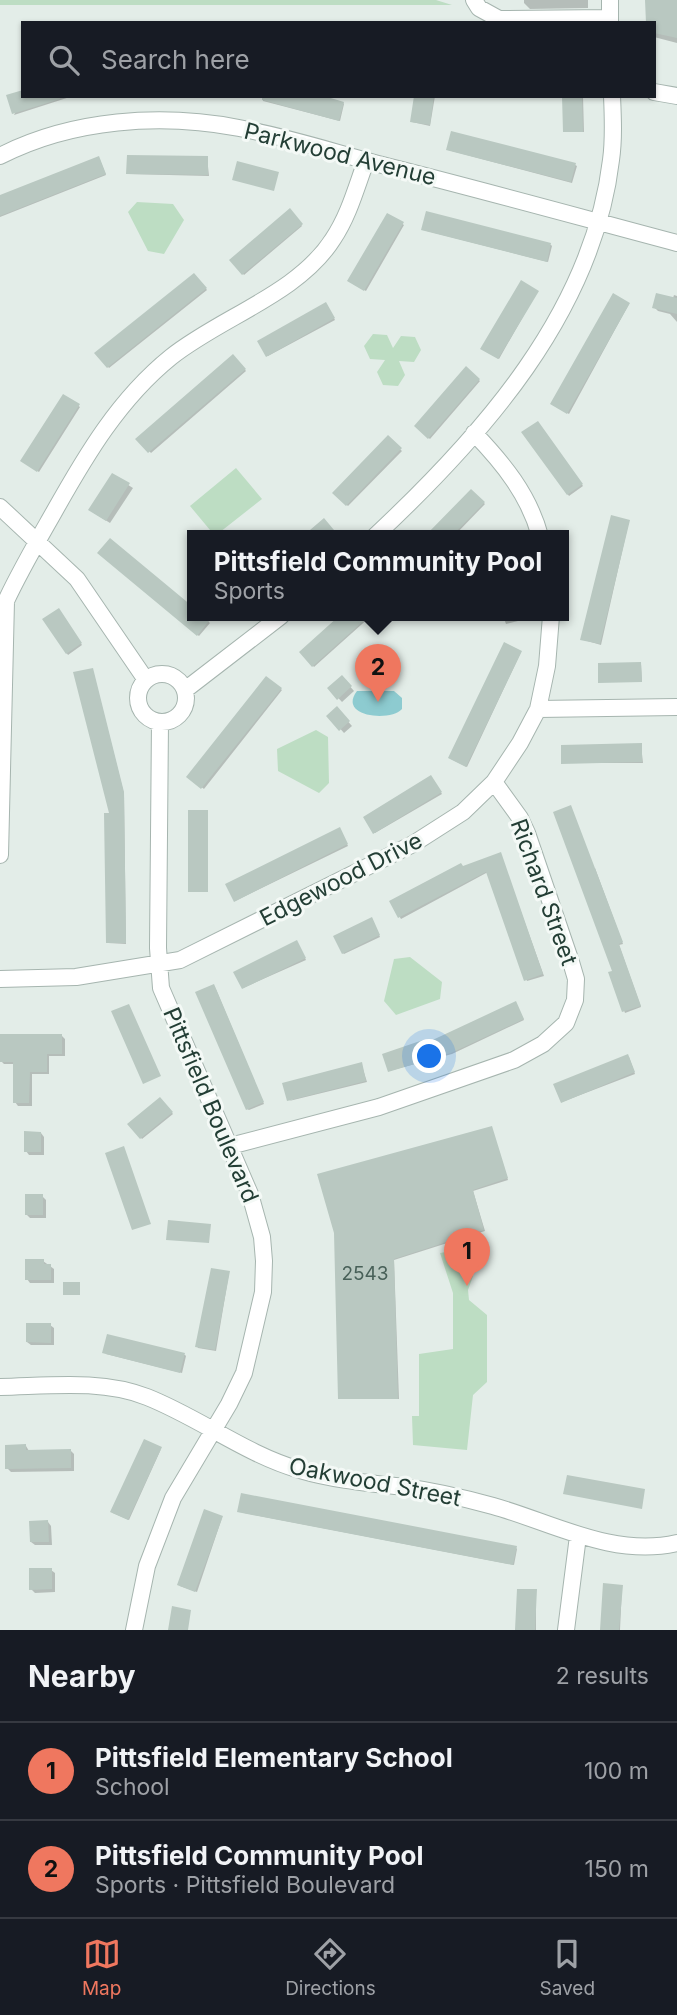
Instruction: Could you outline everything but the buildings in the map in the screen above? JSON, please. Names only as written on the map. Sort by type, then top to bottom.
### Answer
[{"type":"street","points":[[474,0],[480,8],[499,19],[610,20],[610,0]]},
{"type":"street","points":[[656,92],[677,96]]},
{"type":"street","points":[[381,530],[418,496],[474,433],[517,381],[552,328],[590,245],[598,221],[611,161],[612,98]]},
{"type":"street","name":"Parkwood Avenue","points":[[0,156],[18,146],[58,133],[92,126],[184,121],[240,128],[310,144],[677,243]]},
{"type":"street","points":[[0,855],[6,601],[86,455],[113,416],[135,390],[171,357],[209,330],[285,287],[332,242],[347,214],[366,161]]},
{"type":"street","points":[[474,433],[503,464],[521,491],[538,530]]},
{"type":"street","points":[[0,507],[76,579],[146,680]]},
{"type":"street","points":[[185,690],[275,621]]},
{"type":"street","name":"Edgewood Drive","points":[[0,979],[76,977],[180,960],[413,844],[463,812],[494,782],[520,743],[538,709],[547,666],[551,621]]},
{"type":"street","points":[[166,674],[180,681],[185,690],[187,700],[181,714],[175,719],[160,722],[147,716],[140,706],[139,692],[146,680],[153,676],[166,674]]},
{"type":"street","points":[[538,709],[677,707]]},
{"type":"street","name":"Pittsfield Boulevard","points":[[134,1630],[139,1598],[156,1541],[173,1498],[229,1404],[244,1373],[263,1292],[264,1261],[257,1213],[161,988],[158,964],[160,722]]},
{"type":"street","name":"Richard Street","points":[[230,1146],[379,1107],[514,1060],[543,1044],[566,1023],[575,1000],[576,979],[571,962],[527,833],[520,818],[494,782]]},
{"type":"street","name":"Oakwood Street","points":[[0,1387],[93,1386],[119,1390],[146,1397],[278,1463],[302,1471],[342,1480],[463,1498],[517,1513],[578,1536],[645,1546],[677,1543]]},
{"type":"street","points":[[566,1630],[578,1536]]},
{"type":"green space","points":[[0,0],[436,0],[452,5],[0,5]]},
{"type":"green space","points":[[137,202],[173,204],[184,220],[164,254],[148,251],[128,212]]},
{"type":"green space","points":[[373,334],[387,335],[393,348],[401,336],[415,337],[421,350],[414,362],[399,361],[405,375],[398,386],[383,385],[377,372],[385,360],[370,359],[364,346]]},
{"type":"green space","points":[[236,468],[262,499],[223,530],[210,530],[190,506]]},
{"type":"green space","points":[[316,730],[328,737],[329,783],[319,793],[278,771],[277,749]]},
{"type":"green space","points":[[410,957],[442,982],[440,999],[396,1015],[384,1001],[394,959]]},
{"type":"green space","points":[[463,1249],[473,1276],[468,1290],[469,1300],[487,1315],[487,1382],[473,1395],[467,1450],[413,1445],[412,1416],[419,1416],[419,1354],[453,1349],[453,1293],[440,1253]]},
{"type":"water","points":[[357,691],[394,691],[402,698],[402,709],[396,713],[378,716],[360,712],[354,707],[353,700]]},
{"type":"place","name":"Pittsfield Community Pool","points":[[378,702]]},
{"type":"place","name":"Pittsfield Elementary School","points":[[467,1286]]}]
